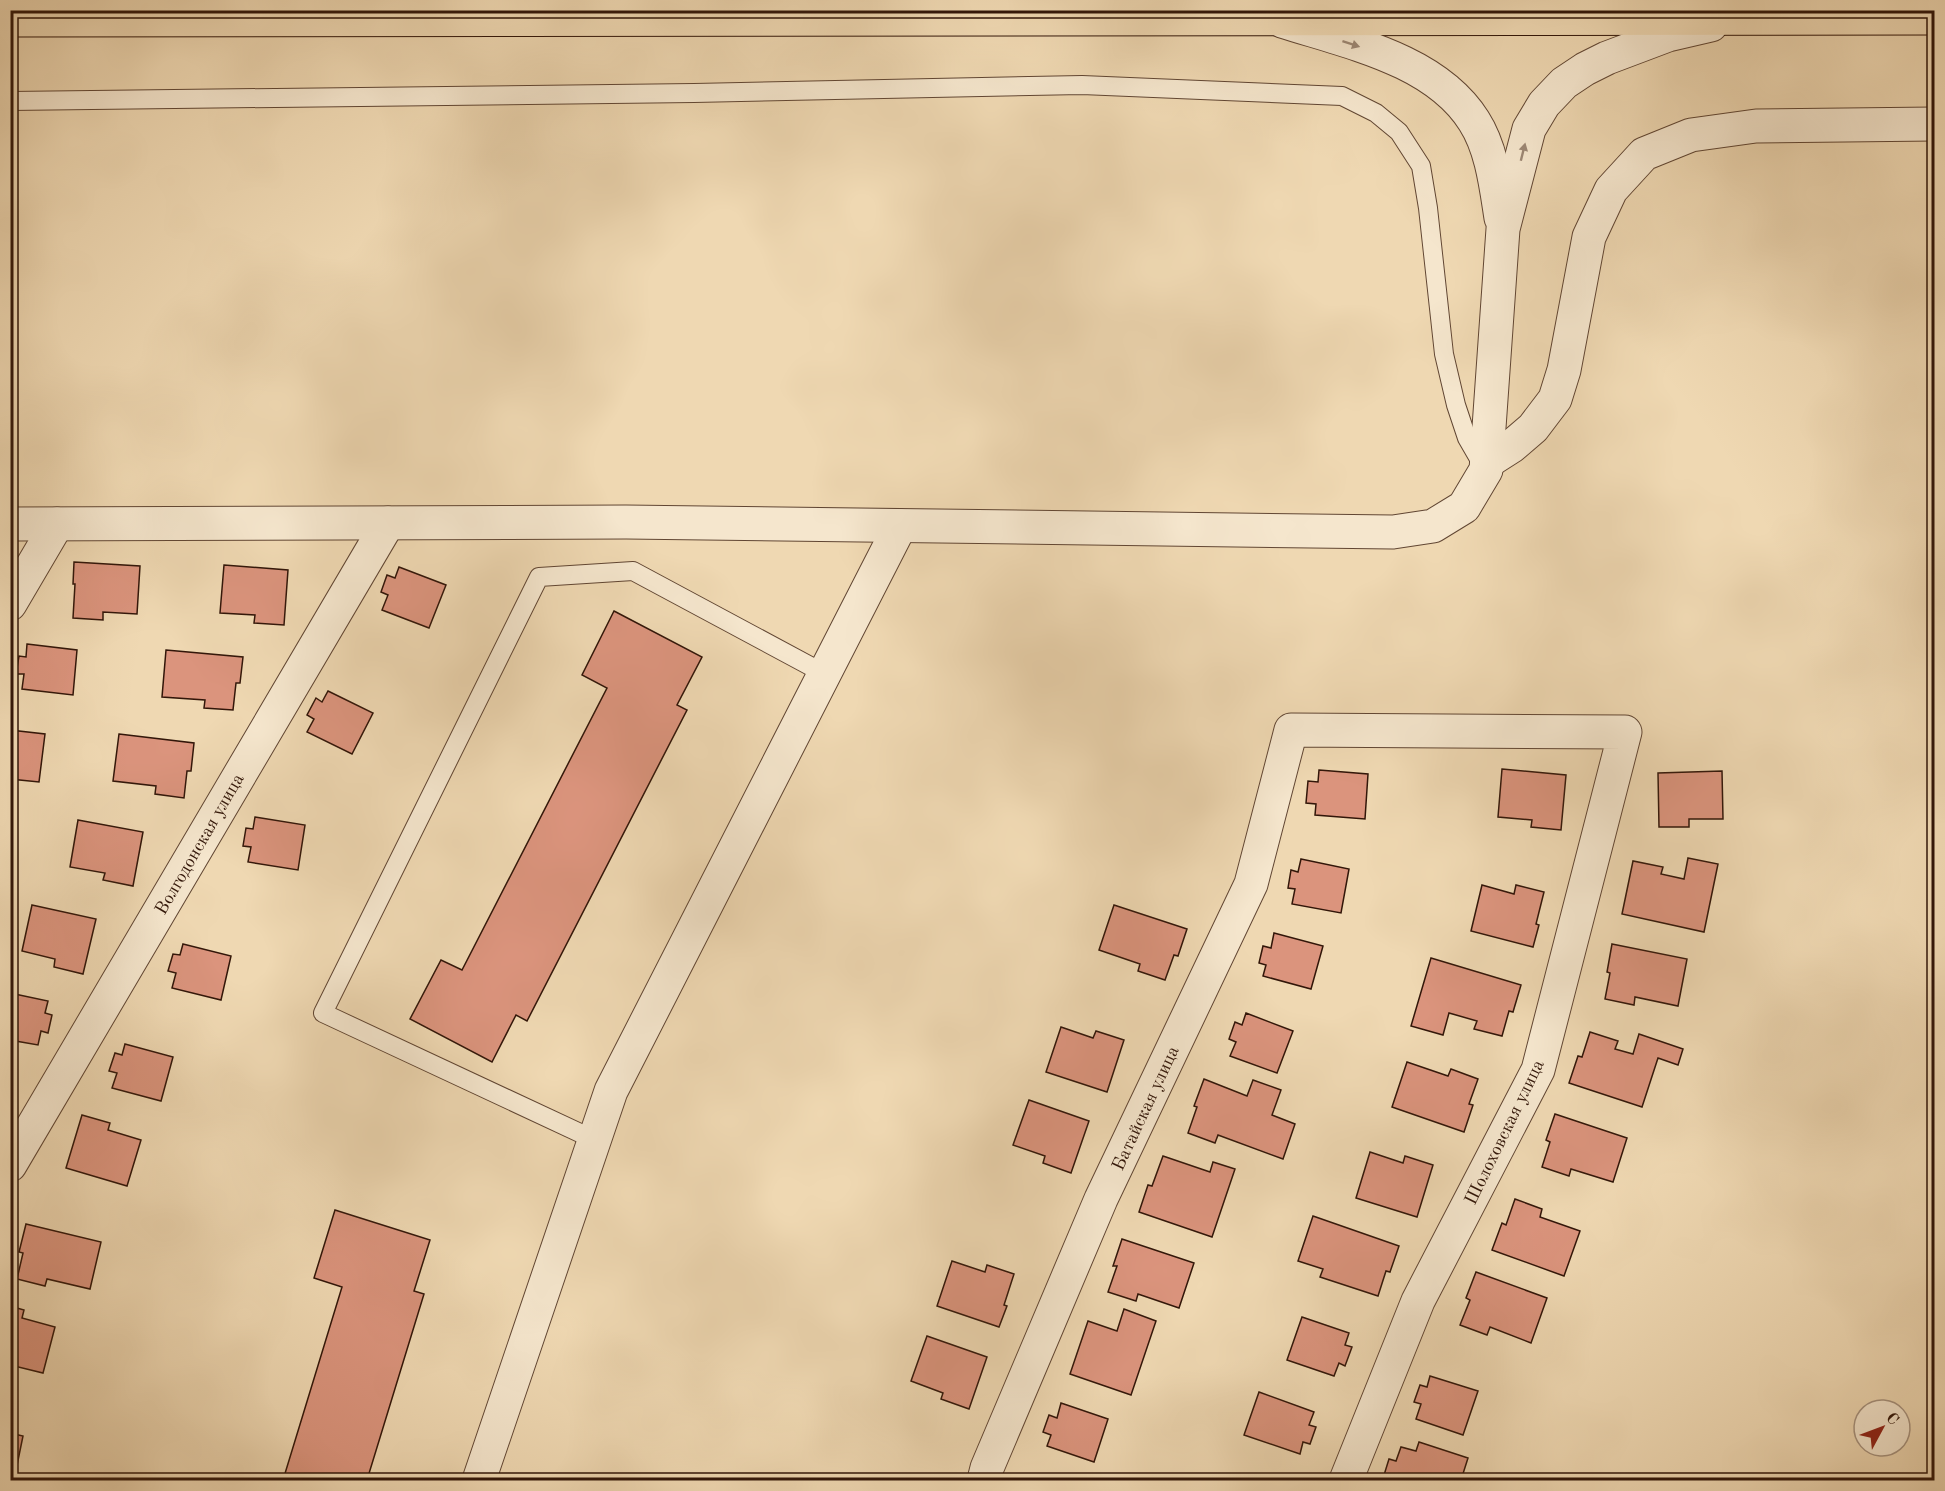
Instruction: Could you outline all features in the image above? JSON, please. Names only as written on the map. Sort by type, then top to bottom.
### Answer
[{"type":"main road","points":[[10,20],[1935,18]]},
{"type":"street","points":[[10,524],[626,522],[1393,532],[1432,526],[1464,507],[1486,466],[1503,229],[1529,129],[1544,104],[1564,83],[1607,58],[1668,35],[1740,18]]},
{"type":"street","points":[[1276,19],[1360,46],[1418,69],[1437,80],[1475,122],[1485,143],[1494,176],[1503,229]]},
{"type":"street","points":[[1486,466],[1533,428],[1555,399],[1564,370],[1589,237],[1611,190],[1644,154],[1691,135],[1756,126],[1935,124]]},
{"type":"street","name":"Волгодонская улица","points":[[10,1165],[387,523]]},
{"type":"street","points":[[10,604],[57,524]]},
{"type":"street","points":[[479,1480],[611,1091],[900,526]]},
{"type":"street","name":"Шолоховская улица","points":[[1291,730],[1624,732],[1538,1070],[1418,1301],[1346,1480]]},
{"type":"street","name":"Батайская улица","points":[[984,1480],[987,1468],[1101,1199],[1251,884],[1291,730]]},
{"type":"lane","points":[[10,101],[694,93],[1082,84],[1342,96],[1376,113],[1399,132],[1421,166],[1428,208],[1444,354],[1456,405],[1467,438],[1486,466]]},
{"type":"lane","points":[[595,1140],[323,1013],[539,577],[633,571],[825,674]]},
{"type":"building","points":[[74,562],[140,566],[137,614],[103,612],[103,620],[73,618]]},
{"type":"building","points":[[224,565],[288,570],[284,625],[254,623],[255,615],[220,613]]},
{"type":"building","points":[[399,567],[446,585],[429,628],[382,610],[388,595],[381,592],[387,575],[395,578]]},
{"type":"building","points":[[614,611],[702,657],[677,705],[687,710],[527,1021],[516,1015],[492,1062],[410,1019],[441,960],[462,970],[607,688],[582,675]]},
{"type":"building","points":[[27,644],[77,650],[73,695],[22,689],[24,674],[16,674],[19,656],[26,657]]},
{"type":"building","points":[[166,650],[243,657],[240,683],[236,683],[233,710],[204,708],[205,700],[162,697]]},
{"type":"building","points":[[328,691],[373,713],[352,754],[307,732],[314,719],[307,715],[316,698],[322,702]]},
{"type":"building","points":[[10,730],[45,734],[39,782],[10,779]]},
{"type":"building","points":[[119,734],[194,743],[191,771],[187,771],[184,798],[155,794],[156,786],[113,781]]},
{"type":"building","points":[[1502,769],[1566,775],[1561,830],[1531,827],[1532,820],[1498,817]]},
{"type":"building","points":[[1319,770],[1368,774],[1365,819],[1315,815],[1316,804],[1306,803],[1308,781],[1318,782]]},
{"type":"building","points":[[1722,771],[1723,819],[1689,819],[1689,827],[1659,827],[1658,773]]},
{"type":"building","points":[[255,817],[305,825],[298,870],[248,862],[251,847],[243,846],[246,828],[253,829]]},
{"type":"building","points":[[78,820],[143,832],[133,886],[103,880],[105,873],[70,867]]},
{"type":"building","points":[[1688,858],[1718,864],[1704,932],[1622,914],[1633,861],[1663,867],[1661,874],[1684,879]]},
{"type":"building","points":[[1301,859],[1349,869],[1341,913],[1292,904],[1295,889],[1288,888],[1291,870],[1298,872]]},
{"type":"building","points":[[1482,885],[1514,894],[1516,885],[1544,892],[1533,947],[1471,931]]},
{"type":"building","points":[[32,905],[96,919],[83,974],[54,967],[55,959],[22,951]]},
{"type":"building","points":[[1114,905],[1187,929],[1178,956],[1174,955],[1165,980],[1138,971],[1140,964],[1099,950]]},
{"type":"building","points":[[1274,933],[1323,946],[1311,989],[1263,976],[1266,965],[1259,963],[1263,946],[1271,948]]},
{"type":"building","points":[[183,944],[231,956],[221,1000],[172,988],[176,973],[168,971],[173,954],[180,955]]},
{"type":"building","points":[[1612,944],[1687,959],[1678,1006],[1635,997],[1634,1005],[1605,999]]},
{"type":"building","points":[[1431,958],[1521,985],[1513,1012],[1509,1011],[1502,1036],[1474,1029],[1477,1021],[1449,1013],[1443,1035],[1411,1026]]},
{"type":"building","points":[[10,993],[48,1001],[45,1013],[52,1015],[48,1033],[41,1031],[38,1045],[10,1040]]},
{"type":"building","points":[[1246,1013],[1293,1031],[1277,1073],[1230,1056],[1236,1042],[1229,1039],[1235,1022],[1242,1025]]},
{"type":"building","points":[[1061,1027],[1093,1038],[1096,1031],[1124,1040],[1107,1092],[1046,1072]]},
{"type":"building","points":[[1590,1032],[1618,1041],[1615,1049],[1633,1054],[1639,1034],[1683,1049],[1678,1065],[1658,1058],[1642,1107],[1569,1083],[1578,1056],[1582,1057]]},
{"type":"building","points":[[125,1044],[173,1057],[161,1101],[112,1088],[117,1073],[109,1071],[115,1053],[122,1055]]},
{"type":"building","points":[[1407,1062],[1448,1076],[1451,1069],[1478,1079],[1469,1104],[1473,1105],[1464,1132],[1392,1107]]},
{"type":"building","points":[[1204,1079],[1247,1096],[1253,1080],[1281,1090],[1272,1115],[1295,1124],[1283,1159],[1218,1135],[1215,1143],[1188,1133],[1197,1107],[1194,1106]]},
{"type":"building","points":[[1029,1100],[1089,1121],[1071,1173],[1043,1163],[1045,1156],[1013,1145]]},
{"type":"building","points":[[1555,1114],[1627,1138],[1613,1182],[1571,1169],[1569,1176],[1542,1167],[1550,1142],[1546,1140]]},
{"type":"building","points":[[82,1115],[110,1123],[108,1130],[141,1140],[127,1186],[66,1168]]},
{"type":"building","points":[[1370,1152],[1403,1163],[1405,1156],[1433,1165],[1417,1217],[1356,1198]]},
{"type":"building","points":[[1163,1156],[1210,1172],[1213,1162],[1235,1169],[1212,1237],[1139,1212],[1148,1185],[1152,1186]]},
{"type":"building","points":[[1515,1199],[1542,1209],[1540,1217],[1580,1231],[1564,1276],[1492,1250],[1502,1223],[1506,1225]]},
{"type":"building","points":[[335,1210],[430,1240],[414,1291],[424,1294],[367,1480],[283,1480],[342,1287],[314,1278]]},
{"type":"building","points":[[1313,1216],[1399,1246],[1390,1272],[1386,1271],[1378,1296],[1320,1277],[1323,1269],[1298,1261]]},
{"type":"building","points":[[26,1224],[101,1242],[90,1289],[47,1279],[45,1286],[17,1279],[23,1253],[19,1252]]},
{"type":"building","points":[[1122,1239],[1194,1263],[1179,1308],[1138,1294],[1136,1301],[1108,1292],[1117,1266],[1113,1266]]},
{"type":"building","points":[[952,1261],[985,1272],[987,1265],[1014,1274],[1004,1305],[1007,1306],[999,1327],[937,1306]]},
{"type":"building","points":[[1476,1272],[1547,1298],[1531,1343],[1490,1327],[1487,1335],[1460,1325],[1470,1300],[1466,1298]]},
{"type":"building","points":[[10,1306],[24,1310],[22,1318],[55,1327],[43,1373],[10,1365]]},
{"type":"building","points":[[1124,1309],[1156,1321],[1131,1395],[1070,1374],[1088,1321],[1117,1331]]},
{"type":"building","points":[[1302,1317],[1349,1333],[1345,1345],[1352,1347],[1345,1366],[1339,1363],[1334,1376],[1287,1360]]},
{"type":"building","points":[[927,1336],[987,1357],[969,1409],[941,1399],[943,1393],[911,1381]]},
{"type":"building","points":[[1430,1376],[1478,1391],[1463,1435],[1416,1419],[1421,1404],[1414,1402],[1420,1385],[1427,1387]]},
{"type":"building","points":[[1259,1392],[1314,1412],[1309,1425],[1316,1427],[1310,1444],[1303,1442],[1300,1454],[1244,1435]]},
{"type":"building","points":[[1061,1403],[1108,1419],[1094,1462],[1047,1446],[1051,1435],[1043,1432],[1049,1415],[1057,1418]]},
{"type":"building","points":[[10,1433],[23,1436],[14,1480],[10,1480]]},
{"type":"building","points":[[1419,1442],[1468,1458],[1461,1480],[1389,1480],[1390,1478],[1384,1475],[1389,1459],[1396,1461],[1401,1447],[1416,1451]]}]
